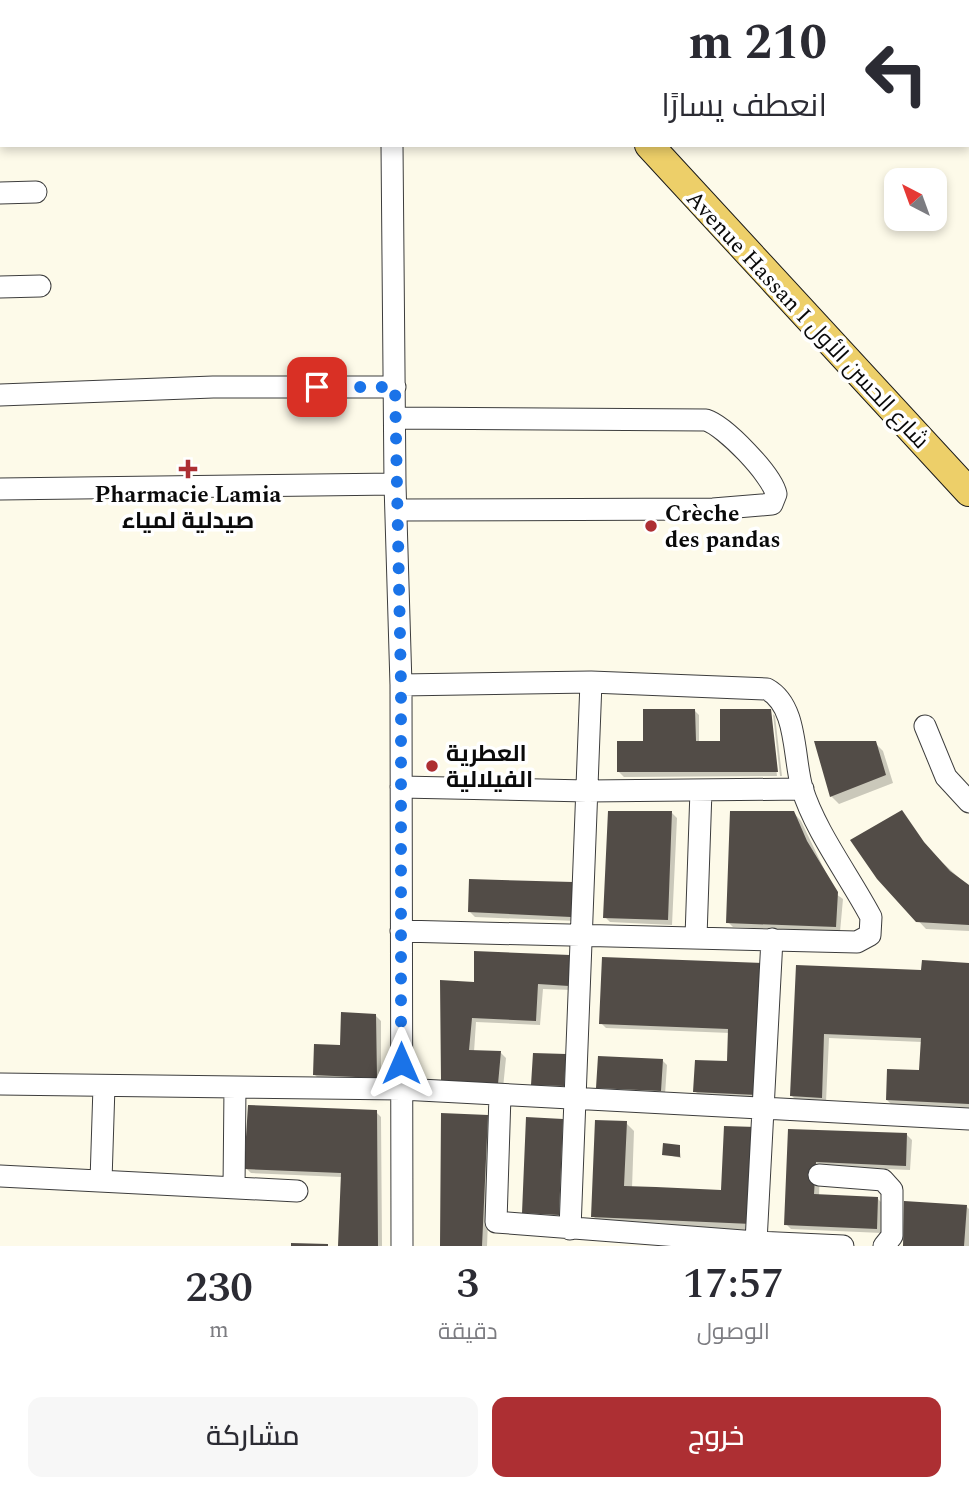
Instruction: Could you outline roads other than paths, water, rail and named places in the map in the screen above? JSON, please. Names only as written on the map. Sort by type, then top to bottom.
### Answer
[{"type":"main road","name":"Avenue Hassan I شارع الحسن الأول","points":[[651,147],[969,492]]},
{"type":"street","points":[[392,147],[395,484],[401,685],[402,1246]]},
{"type":"street","points":[[0,193],[36,192]]},
{"type":"street","points":[[0,287],[40,286]]},
{"type":"street","points":[[0,395],[213,387],[395,387]]},
{"type":"street","points":[[395,418],[706,420],[720,427],[768,477],[776,494],[772,504],[761,507],[396,510]]},
{"type":"street","points":[[0,489],[395,484]]},
{"type":"street","points":[[401,685],[591,682],[767,689],[776,694],[786,709],[803,789],[871,917],[870,935],[857,942],[401,931]]},
{"type":"street","points":[[570,1228],[591,682]]},
{"type":"street","points":[[925,726],[946,777],[969,802]]},
{"type":"street","points":[[401,787],[587,791],[803,789]]},
{"type":"street","points":[[696,937],[701,790]]},
{"type":"street","points":[[756,1242],[772,939]]},
{"type":"street","points":[[0,1084],[401,1089],[969,1119]]},
{"type":"street","points":[[101,1181],[104,1086]]},
{"type":"street","points":[[234,1188],[235,1087]]},
{"type":"street","points":[[500,1095],[496,1222],[843,1246]]},
{"type":"street","points":[[819,1175],[883,1181],[888,1185],[892,1190],[892,1236],[884,1246]]},
{"type":"street","points":[[0,1176],[297,1191]]},
{"type":"place","name":"Pharmacie Lamia صيدلية لمياء","points":[[188,469]]},
{"type":"place","name":"Crèche des pandas","points":[[651,526]]},
{"type":"place","name":"العطرية الفيلالية","points":[[432,766]]}]
